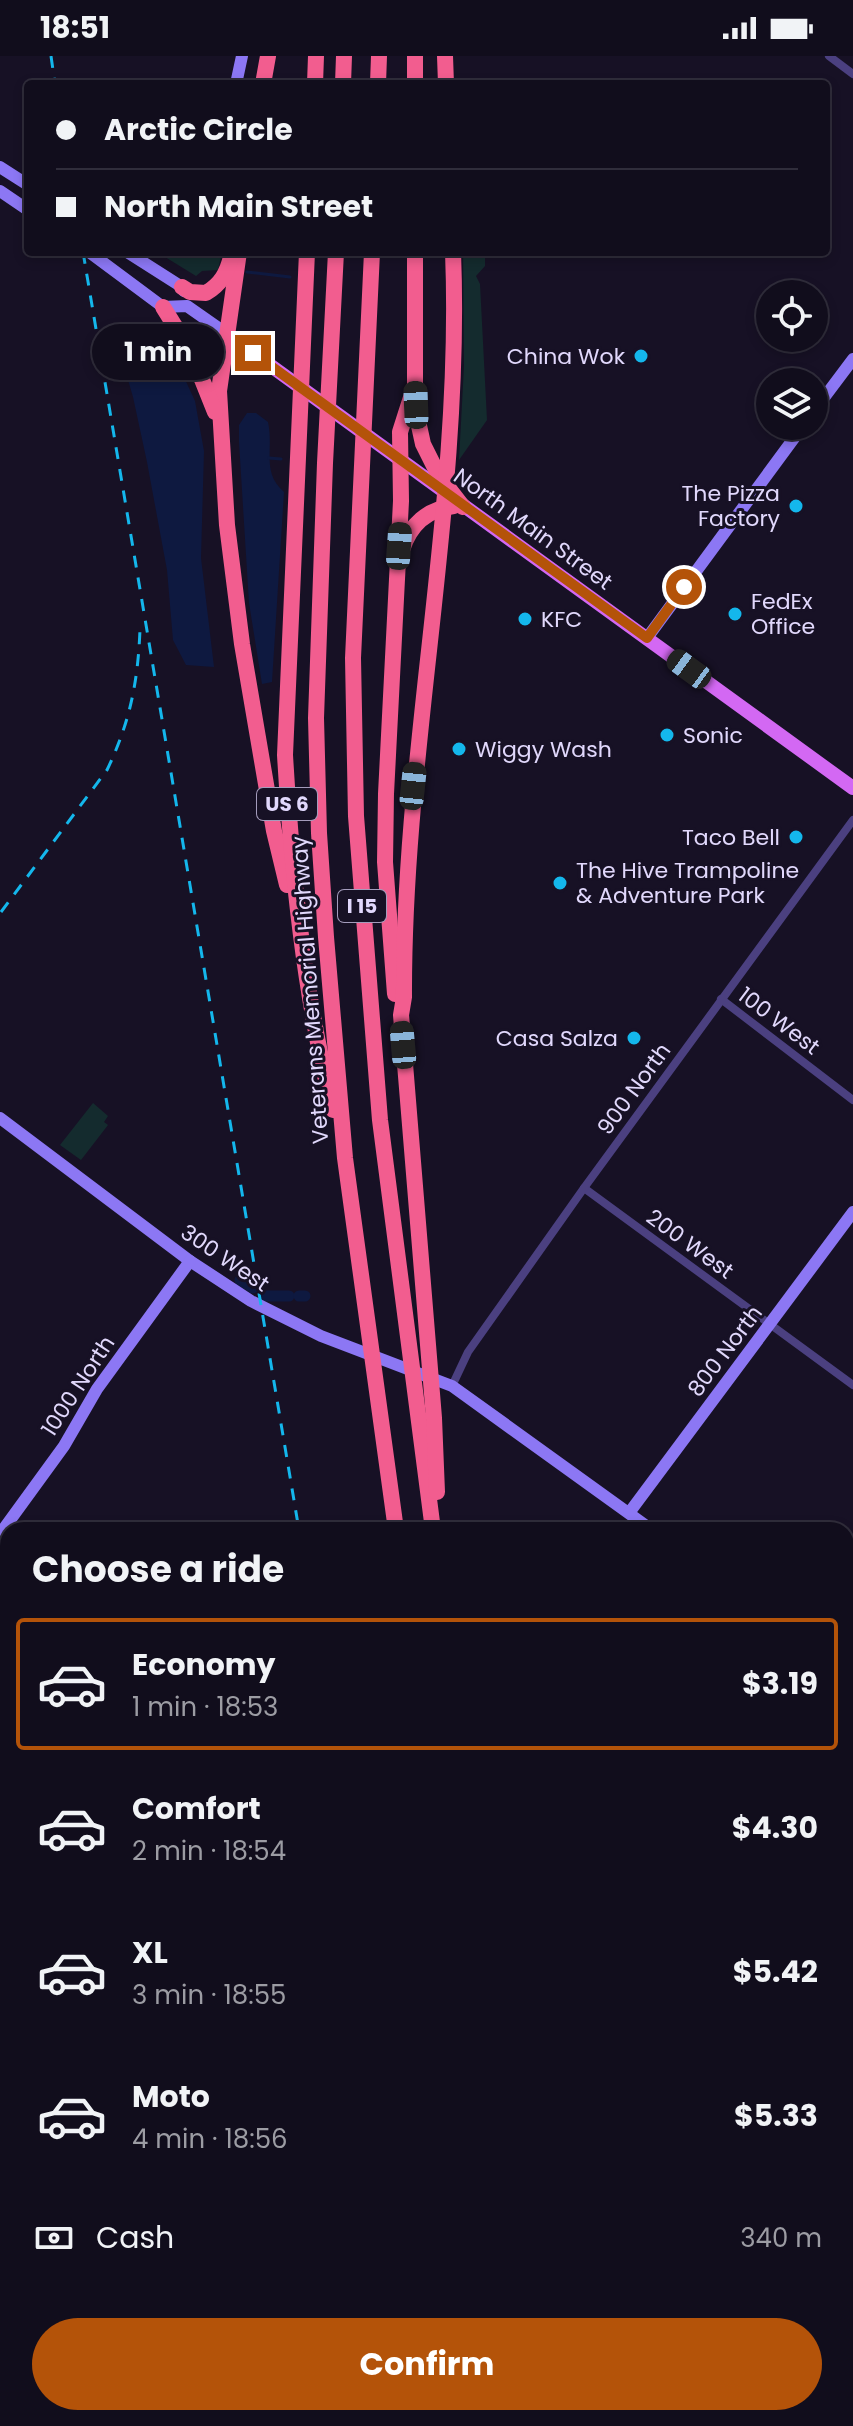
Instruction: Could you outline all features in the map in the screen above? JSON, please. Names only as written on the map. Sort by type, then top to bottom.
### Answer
[{"type":"highway","points":[[264,80],[268,56]]},
{"type":"highway","points":[[315,80],[316,56]]},
{"type":"highway","points":[[343,80],[344,56]]},
{"type":"highway","points":[[378,80],[379,56]]},
{"type":"highway","points":[[415,56],[415,80]]},
{"type":"highway","points":[[445,56],[446,80]]},
{"type":"highway","points":[[182,287],[199,294],[212,290],[228,271],[232,256]]},
{"type":"highway","points":[[238,256],[220,379],[227,525],[242,644],[274,831],[309,984]]},
{"type":"highway","name":"US 6","points":[[307,256],[285,755],[289,837],[309,984],[323,1069],[345,1158]]},
{"type":"highway","name":"Veterans Memorial Highway","points":[[336,256],[316,718],[319,833],[345,1158],[395,1522]]},
{"type":"highway","name":"I 15","points":[[372,256],[353,658],[356,816],[380,1120],[416,1411],[434,1522]]},
{"type":"highway","points":[[415,256],[418,421],[423,444],[439,476],[463,507]]},
{"type":"highway","points":[[435,1522],[434,1418],[401,1015],[412,800],[451,438],[453,256]]},
{"type":"highway","points":[[163,307],[191,352],[210,396],[222,437]]},
{"type":"highway","points":[[401,1015],[396,1004],[392,969],[385,862],[401,501],[400,432],[415,385]]},
{"type":"highway","points":[[398,565],[404,543],[421,518],[440,507],[463,507]]},
{"type":"main road","name":"North Main Street","points":[[227,334],[853,788]]},
{"type":"street","points":[[237,80],[242,56]]},
{"type":"street","points":[[829,56],[853,74]]},
{"type":"street","points":[[0,167],[24,182]]},
{"type":"street","points":[[0,191],[24,207]]},
{"type":"street","points":[[94,256],[163,307],[187,306],[182,287],[133,256]]},
{"type":"street","points":[[141,256],[147,266]]},
{"type":"street","name":"North Main Street","points":[[187,306],[227,334]]},
{"type":"street","points":[[828,392],[853,359]]},
{"type":"street","points":[[647,638],[793,440]]},
{"type":"street","name":"900 North","points":[[452,1386],[468,1352],[584,1188],[853,820]]},
{"type":"street","name":"100 West","points":[[721,999],[853,1100]]},
{"type":"street","name":"300 West","points":[[0,1118],[190,1261],[251,1301],[321,1336],[452,1386],[641,1522]]},
{"type":"street","name":"200 West","points":[[584,1188],[853,1385]]},
{"type":"street","name":"800 North","points":[[629,1513],[853,1212]]},
{"type":"street","name":"1000 North","points":[[9,1522],[64,1446],[97,1389],[190,1261]]},
{"type":"green space","points":[[164,256],[221,256],[218,270],[202,271],[196,276]]},
{"type":"green space","points":[[463,256],[485,256],[485,266],[476,276],[480,284],[487,420],[459,460],[464,366]]},
{"type":"green space","points":[[93,1103],[108,1116],[104,1122],[108,1125],[81,1160],[60,1145]]},
{"type":"water","points":[[135,332],[158,341],[177,362],[195,401],[204,451],[201,558],[214,667],[186,665],[173,640],[167,570],[147,462],[121,356],[124,340]]},
{"type":"water","points":[[247,413],[256,413],[268,422],[270,468],[284,492],[272,682],[262,684],[249,603],[239,442],[239,425]]},
{"type":"waterway","points":[[247,272],[290,277]]},
{"type":"waterway","points":[[269,458],[281,459]]},
{"type":"waterway","points":[[240,1280],[253,1288]]},
{"type":"waterway","points":[[266,1296],[289,1296]]},
{"type":"waterway","points":[[299,1296],[305,1296]]},
{"type":"railway","points":[[51,56],[54,80]]},
{"type":"railway","points":[[84,256],[298,1522]]},
{"type":"railway","points":[[1,912],[107,770],[122,735],[131,701],[140,629]]},
{"type":"place","name":"China Wok","points":[[641,356]]},
{"type":"place","name":"The Pizza Factory","points":[[796,506]]},
{"type":"place","name":"FedEx Office","points":[[735,614]]},
{"type":"place","name":"KFC","points":[[525,619]]},
{"type":"place","name":"Sonic","points":[[667,735]]},
{"type":"place","name":"Wiggy Wash","points":[[459,749]]},
{"type":"place","name":"Taco Bell","points":[[796,837]]},
{"type":"place","name":"The Hive Trampoline & Adventure Park","points":[[560,883]]},
{"type":"place","name":"Casa Salza","points":[[634,1038]]},
{"type":"route","points":[[253,353],[647,638],[684,587]]}]
